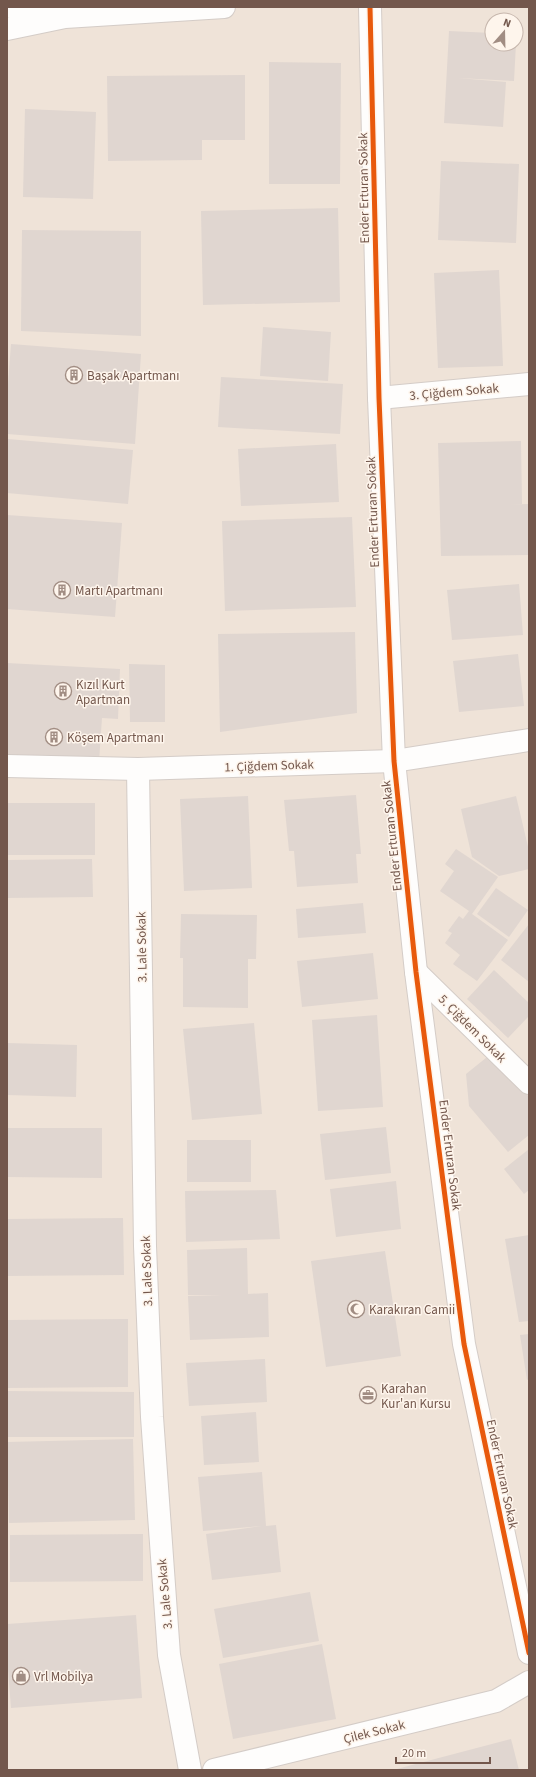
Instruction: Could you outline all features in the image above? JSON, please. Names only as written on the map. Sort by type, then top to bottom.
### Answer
[{"type":"street","points":[[10,7],[66,17]]},
{"type":"street","points":[[7,29],[66,17],[224,7]]},
{"type":"street","name":"Ender Erturan Sokak","points":[[370,7],[379,398],[394,760],[416,972],[464,1344],[529,1653]]},
{"type":"street","name":"3. Çiğdem Sokak","points":[[379,398],[529,384]]},
{"type":"street","name":"1. Çiğdem Sokak","points":[[7,766],[138,769],[394,760],[529,740]]},
{"type":"street","name":"3. Lale Sokak","points":[[138,769],[145,1246],[152,1417],[169,1655],[190,1770]]},
{"type":"street","name":"5. Çiğdem Sokak","points":[[416,972],[529,1084]]},
{"type":"street","name":"Çilek Sokak","points":[[214,1770],[496,1701],[529,1682]]},
{"type":"shaded area","points":[[7,7],[529,7],[529,1770],[7,1770]]},
{"type":"building","points":[[449,31],[484,33],[484,52],[516,52],[514,81],[458,78],[506,82],[503,127],[444,123]]},
{"type":"building","points":[[269,62],[341,63],[340,184],[269,184]]},
{"type":"building","points":[[245,75],[245,140],[202,140],[202,160],[108,161],[107,76]]},
{"type":"building","points":[[25,109],[96,112],[93,199],[23,197]]},
{"type":"building","points":[[441,161],[519,164],[516,243],[438,240]]},
{"type":"building","points":[[338,208],[340,302],[203,305],[201,211]]},
{"type":"building","points":[[22,230],[141,231],[141,336],[21,331]]},
{"type":"building","points":[[499,270],[503,366],[438,368],[434,273]]},
{"type":"building","points":[[263,327],[331,332],[328,381],[260,376]]},
{"type":"building","name":"Başak Apartmanı","points":[[11,344],[141,354],[135,444],[7,434],[7,397]]},
{"type":"building","points":[[221,377],[343,384],[340,434],[218,427]]},
{"type":"building","points":[[8,439],[133,450],[128,504],[7,493]]},
{"type":"building","points":[[521,441],[522,504],[494,505],[529,504],[529,555],[441,556],[438,443]]},
{"type":"building","points":[[336,444],[339,502],[241,506],[238,449]]},
{"type":"building","points":[[7,515],[122,523],[115,617],[7,609]]},
{"type":"building","points":[[352,517],[356,607],[225,611],[222,521]]},
{"type":"building","points":[[519,584],[523,635],[452,640],[447,590]]},
{"type":"building","points":[[355,632],[357,713],[220,732],[218,634]]},
{"type":"building","points":[[518,654],[524,706],[459,712],[453,661]]},
{"type":"building","points":[[7,663],[120,669],[118,719],[102,718],[99,762],[7,755]]},
{"type":"building","points":[[129,664],[165,665],[165,722],[130,722]]},
{"type":"building","points":[[356,795],[361,854],[356,854],[358,883],[297,887],[294,851],[289,851],[284,800]]},
{"type":"building","points":[[248,796],[252,888],[184,891],[180,799]]},
{"type":"building","points":[[516,796],[529,851],[529,869],[499,876],[472,857],[461,809]]},
{"type":"building","points":[[7,803],[95,803],[95,855],[7,855]]},
{"type":"building","points":[[456,849],[498,877],[472,914],[508,940],[477,981],[453,964],[460,955],[445,943],[452,933],[448,931],[459,916],[463,919],[469,911],[440,891],[454,871],[445,864]]},
{"type":"building","points":[[92,859],[93,897],[7,898],[7,860]]},
{"type":"building","points":[[496,888],[528,910],[509,937],[477,914]]},
{"type":"building","points":[[363,903],[366,933],[298,938],[296,909]]},
{"type":"building","points":[[181,914],[257,915],[256,959],[248,959],[248,1008],[183,1007],[183,958],[180,958]]},
{"type":"building","points":[[529,924],[529,982],[501,960]]},
{"type":"building","points":[[373,953],[378,999],[302,1007],[297,961]]},
{"type":"building","points":[[494,970],[529,1003],[529,1016],[508,1038],[467,999]]},
{"type":"building","points":[[377,1015],[383,1107],[318,1111],[312,1020]]},
{"type":"building","points":[[254,1023],[262,1114],[192,1120],[183,1029]]},
{"type":"building","points":[[7,1043],[77,1045],[76,1097],[7,1095]]},
{"type":"building","points":[[492,1053],[529,1097],[529,1135],[508,1152],[469,1106],[466,1074]]},
{"type":"building","points":[[386,1127],[391,1173],[325,1180],[320,1134]]},
{"type":"building","points":[[7,1128],[102,1128],[102,1178],[7,1177]]},
{"type":"building","points":[[187,1140],[251,1140],[251,1182],[187,1182]]},
{"type":"building","points":[[529,1149],[529,1190],[524,1194],[504,1169]]},
{"type":"building","points":[[396,1181],[401,1229],[336,1237],[330,1189]]},
{"type":"building","points":[[276,1190],[280,1239],[186,1242],[185,1191]]},
{"type":"building","points":[[123,1218],[124,1275],[7,1276],[7,1219]]},
{"type":"building","points":[[529,1235],[529,1321],[519,1322],[505,1239]]},
{"type":"building","points":[[247,1248],[248,1294],[268,1293],[269,1337],[190,1340],[188,1296],[222,1295],[188,1295],[187,1250]]},
{"type":"building","name":"Karakıran Camii","points":[[385,1251],[401,1356],[326,1367],[311,1261]]},
{"type":"building","points":[[128,1319],[128,1387],[7,1388],[7,1320]]},
{"type":"building","points":[[529,1334],[529,1379],[527,1380],[520,1335]]},
{"type":"building","points":[[265,1359],[267,1402],[189,1406],[186,1363]]},
{"type":"building","points":[[7,1391],[134,1392],[134,1437],[7,1437]]},
{"type":"building","points":[[256,1412],[259,1462],[204,1465],[201,1416]]},
{"type":"building","points":[[133,1439],[135,1520],[9,1523],[7,1442]]},
{"type":"building","points":[[262,1472],[266,1526],[276,1525],[281,1572],[212,1580],[206,1534],[262,1526],[203,1531],[198,1477]]},
{"type":"building","points":[[143,1534],[143,1581],[10,1582],[10,1535]]},
{"type":"building","points":[[310,1592],[319,1641],[223,1658],[214,1609]]},
{"type":"building","points":[[136,1615],[142,1698],[11,1708],[7,1656],[7,1624]]},
{"type":"building","points":[[322,1644],[336,1719],[233,1739],[219,1664]]},
{"type":"building","points":[[511,1739],[519,1770],[393,1770]]},
{"type":"cycle path","points":[[370,7],[379,398],[394,761],[416,972],[464,1344],[529,1653]]},
{"type":"place","name":"Başak Apartmanı","points":[[74,375]]},
{"type":"place","name":"Martı Apartmanı","points":[[62,590]]},
{"type":"place","name":"Kızıl Kurt Apartman","points":[[63,691]]},
{"type":"place","name":"Köşem Apartmanı","points":[[54,737]]},
{"type":"place","name":"Karakıran Camii","points":[[356,1309]]},
{"type":"place","name":"Karahan Kur'an Kursu","points":[[368,1395]]},
{"type":"place","name":"Vrl Mobilya","points":[[21,1676]]}]
